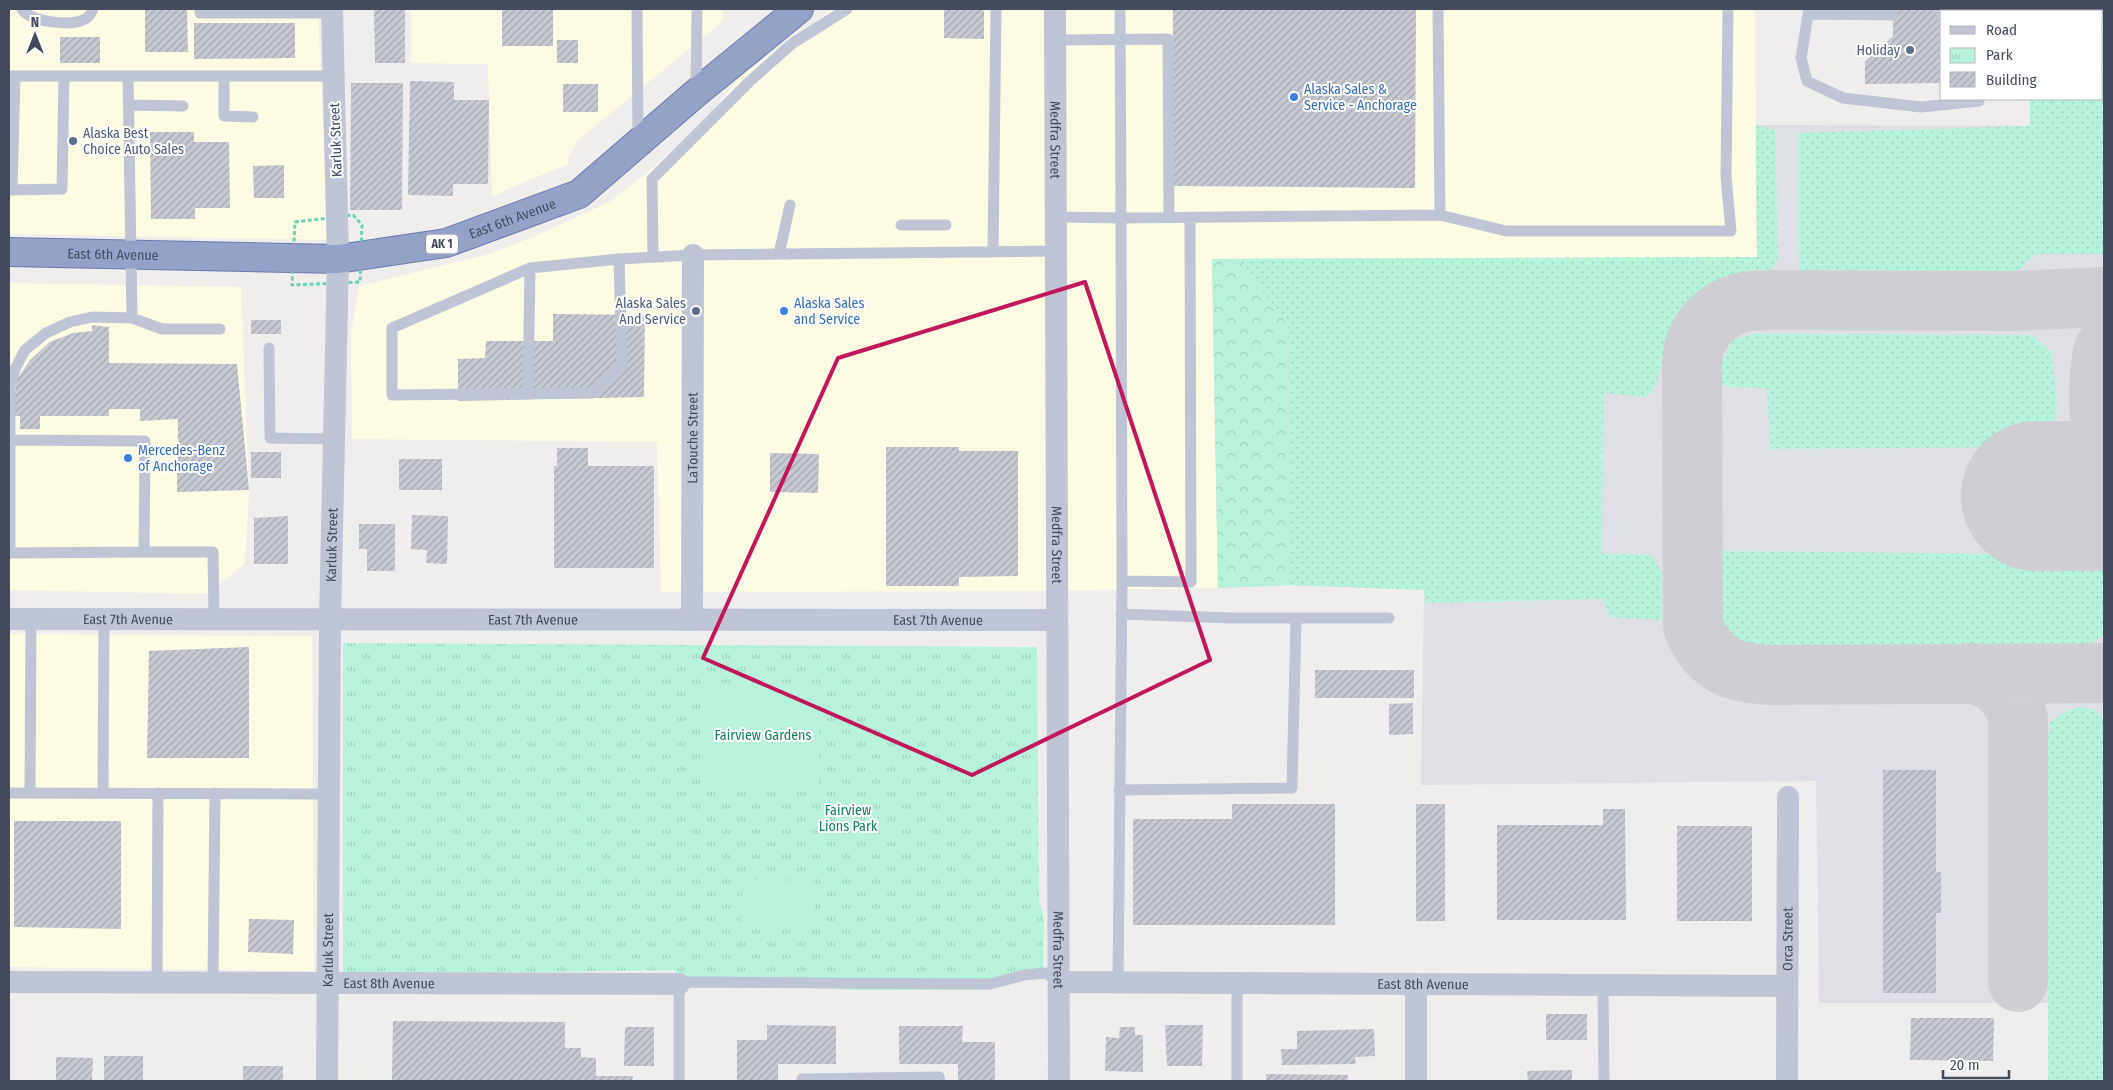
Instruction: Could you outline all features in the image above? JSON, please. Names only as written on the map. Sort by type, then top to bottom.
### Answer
[{"type":"highway","name":"East 6th Avenue","points":[[9,252],[338,259],[446,243],[579,194],[696,93],[799,9]]},
{"type":"street","name":"Medfra Street","points":[[1054,9],[1059,1081]]},
{"type":"street","name":"Karluk Street","points":[[326,1081],[330,620],[338,259],[332,11]]},
{"type":"street","name":"LaTouche Street","points":[[692,620],[694,255]]},
{"type":"street","name":"East 7th Avenue","points":[[9,619],[1057,620]]},
{"type":"street","name":"Orca Street","points":[[1787,1081],[1788,797]]},
{"type":"street","name":"East 8th Avenue","points":[[9,982],[679,984]]},
{"type":"street","name":"East 8th Avenue","points":[[1059,982],[1787,986]]},
{"type":"street","points":[[1416,984],[1416,1081]]},
{"type":"lane","points":[[22,9],[25,14],[43,22],[80,22],[89,17],[93,9]]},
{"type":"lane","points":[[200,9],[200,14],[332,11]]},
{"type":"lane","points":[[637,9],[638,143]]},
{"type":"lane","points":[[696,93],[697,9]]},
{"type":"lane","points":[[653,257],[652,180],[750,81],[794,44],[847,9]]},
{"type":"lane","points":[[993,252],[996,9]]},
{"type":"lane","points":[[1118,982],[1122,581],[1120,9]]},
{"type":"lane","points":[[1438,9],[1440,215]]},
{"type":"lane","points":[[1056,217],[1190,218],[1440,215],[1506,231],[1731,231],[1726,177],[1728,9]]},
{"type":"lane","points":[[1893,15],[1809,11],[1801,58],[1807,81],[1843,98],[1921,107],[1949,102],[1980,100]]},
{"type":"lane","points":[[1054,40],[1168,39],[1169,218]]},
{"type":"lane","points":[[64,76],[62,189],[11,190],[12,76],[64,76],[128,77],[334,76]]},
{"type":"lane","points":[[224,76],[224,116],[253,117]]},
{"type":"lane","points":[[128,77],[132,318]]},
{"type":"lane","points":[[129,105],[183,106]]},
{"type":"lane","points":[[779,254],[790,205]]},
{"type":"lane","points":[[1122,581],[1191,582],[1190,218]]},
{"type":"lane","points":[[901,225],[946,225]]},
{"type":"lane","points":[[619,260],[622,365],[592,393],[392,395],[392,328],[530,268],[619,260],[653,257],[694,255],[1056,251]]},
{"type":"lane","points":[[528,394],[530,268]]},
{"type":"lane","points":[[214,619],[213,552],[10,553],[10,387],[15,370],[25,350],[46,333],[70,322],[92,316],[132,318],[162,329],[220,330]]},
{"type":"lane","points":[[269,348],[270,438],[334,439]]},
{"type":"lane","points":[[9,440],[145,441],[144,552]]},
{"type":"lane","points":[[1121,614],[1230,618],[1389,618]]},
{"type":"lane","points":[[1119,790],[1292,788],[1296,618]]},
{"type":"lane","points":[[30,792],[31,619]]},
{"type":"lane","points":[[103,793],[104,619]]},
{"type":"lane","points":[[9,792],[328,794]]},
{"type":"lane","points":[[158,793],[158,983]]},
{"type":"lane","points":[[213,983],[215,793]]},
{"type":"lane","points":[[679,1081],[679,984],[710,982],[990,984],[1024,975],[1046,973],[1059,982]]},
{"type":"lane","points":[[1237,1081],[1238,983]]},
{"type":"lane","points":[[1603,985],[1604,1081]]},
{"type":"lane","points":[[802,1081],[802,1079],[873,1080],[940,1077],[940,1081]]},
{"type":"highlighted area","points":[[1085,282],[1210,660],[972,775],[703,658],[838,358]]},
{"type":"shaded area","points":[[9,9],[318,9],[328,240],[9,234]]},
{"type":"shaded area","points":[[411,9],[723,9],[723,21],[577,141],[568,158],[569,164],[492,197],[488,64],[411,63]]},
{"type":"shaded area","name":"Alaska Sales and Service","points":[[831,9],[1755,9],[1757,257],[1212,259],[1218,588],[1028,591],[661,592],[657,442],[352,439],[351,335],[359,286],[489,254],[533,237],[609,202],[649,171],[709,118],[741,74],[813,26]]},
{"type":"shaded area","points":[[2104,9],[2104,1081],[2048,1081],[2048,1003],[1819,1003],[1816,781],[1421,785],[1424,590],[1290,585],[1218,588],[1212,259],[1757,257],[1756,125],[2030,126],[2030,100],[2103,100],[2103,10],[2028,10]]},
{"type":"shaded area","name":"Mercedes-Benz of Anchorage","points":[[9,283],[241,287],[249,492],[245,563],[208,594],[9,590]]},
{"type":"shaded area","points":[[9,634],[312,636],[314,971],[9,967]]},
{"type":"green space","points":[[2104,9],[2104,254],[2035,254],[2020,269],[1999,275],[1800,275],[1798,133],[2030,126],[2030,100],[2103,100],[2103,10],[2028,10]]},
{"type":"green space","points":[[1756,125],[1775,130],[1778,259],[1765,278],[1728,282],[1707,291],[1685,312],[1670,336],[1656,385],[1646,397],[1603,393],[1602,553],[1651,555],[1662,573],[1661,620],[1610,617],[1603,599],[1425,603],[1424,590],[1290,585],[1288,325],[1237,259],[1757,257]]},
{"type":"green space","points":[[1212,259],[1237,259],[1288,325],[1290,585],[1218,588]]},
{"type":"green space","points":[[1753,334],[2032,335],[2051,352],[2057,399],[2055,431],[2041,447],[1770,449],[1767,388],[1729,387],[1722,383],[1720,367],[1733,339]]},
{"type":"green space","points":[[1725,551],[2098,555],[2104,564],[2104,634],[2089,645],[1764,651],[1752,647],[1732,635],[1721,620],[1717,564]]},
{"type":"green space","name":"Fairview Lions Park","points":[[343,643],[1037,647],[1039,901],[1044,917],[1043,976],[984,990],[854,990],[773,986],[691,986],[673,970],[343,975]]},
{"type":"green space","name":"Fairview Gardens","points":[[707,683],[819,683],[819,787],[706,786]]},
{"type":"green space","points":[[2079,707],[2095,710],[2104,719],[2104,1081],[2048,1081],[2048,738],[2050,723],[2063,713]]},
{"type":"green space","points":[[742,880],[814,881],[814,924],[741,924]]},
{"type":"building","points":[[145,9],[187,9],[188,52],[145,52]]},
{"type":"building","points":[[374,9],[405,9],[405,63],[375,63]]},
{"type":"building","points":[[502,9],[553,9],[553,46],[502,46]]},
{"type":"building","points":[[944,9],[984,9],[984,39],[944,38]]},
{"type":"building","name":"Alaska Sales & Service - Anchorage","points":[[1173,9],[1416,9],[1415,188],[1172,186]]},
{"type":"building","name":"Holiday","points":[[1893,9],[1941,9],[1940,83],[1865,84],[1865,62],[1893,36]]},
{"type":"building","points":[[194,23],[295,23],[295,58],[194,59]]},
{"type":"building","points":[[60,37],[100,37],[100,63],[60,63]]},
{"type":"building","points":[[557,40],[578,40],[578,63],[557,63]]},
{"type":"building","points":[[410,81],[454,82],[454,100],[489,100],[488,184],[453,184],[453,196],[408,195]]},
{"type":"building","points":[[351,83],[403,83],[402,210],[350,210]]},
{"type":"building","points":[[563,84],[598,84],[598,112],[563,112]]},
{"type":"building","points":[[150,132],[194,132],[194,142],[229,142],[230,208],[195,208],[195,219],[151,219]]},
{"type":"building","points":[[284,165],[284,198],[254,198],[253,166]]},
{"type":"building","points":[[553,314],[645,315],[644,397],[458,401],[458,359],[485,358],[486,341],[553,341]]},
{"type":"building","points":[[251,320],[281,320],[281,334],[251,334]]},
{"type":"building","points":[[92,325],[109,327],[109,363],[237,364],[249,490],[177,492],[178,419],[140,421],[140,409],[109,409],[109,416],[40,416],[40,429],[20,429],[20,416],[12,416],[17,379],[30,360],[50,342],[73,333],[92,331]]},
{"type":"building","points":[[886,447],[959,447],[959,451],[1018,451],[1018,576],[959,577],[959,586],[886,586]]},
{"type":"building","points":[[557,448],[588,448],[588,466],[654,466],[654,568],[554,568],[554,466],[557,466]]},
{"type":"building","points":[[251,452],[281,452],[281,478],[251,478]]},
{"type":"building","points":[[770,453],[819,454],[818,493],[770,492]]},
{"type":"building","points":[[399,459],[442,459],[442,490],[399,490]]},
{"type":"building","points":[[412,515],[448,516],[447,564],[426,563],[427,550],[411,549]]},
{"type":"building","points":[[288,516],[288,564],[254,564],[254,518]]},
{"type":"building","points":[[359,524],[395,524],[395,571],[367,571],[367,549],[359,549]]},
{"type":"building","points":[[249,647],[249,758],[147,758],[149,651]]},
{"type":"building","points":[[1315,670],[1414,670],[1414,698],[1315,698]]},
{"type":"building","points":[[1413,703],[1413,734],[1389,735],[1389,704]]},
{"type":"building","points":[[1883,770],[1936,770],[1936,872],[1941,872],[1941,913],[1936,913],[1936,993],[1883,993]]},
{"type":"building","points":[[1232,804],[1335,804],[1335,925],[1133,925],[1133,819],[1232,819]]},
{"type":"building","points":[[1416,804],[1445,804],[1445,921],[1416,921]]},
{"type":"building","points":[[1603,809],[1625,809],[1626,920],[1497,920],[1497,825],[1603,825]]},
{"type":"building","points":[[14,821],[121,821],[121,929],[14,927]]},
{"type":"building","points":[[1677,826],[1752,826],[1752,921],[1677,921]]},
{"type":"building","points":[[249,919],[294,920],[293,954],[248,952]]},
{"type":"building","points":[[1546,1014],[1587,1014],[1587,1040],[1546,1040]]},
{"type":"building","points":[[1911,1018],[1994,1018],[1993,1061],[1910,1060]]},
{"type":"building","points":[[393,1021],[565,1022],[565,1048],[581,1048],[581,1057],[596,1058],[596,1076],[633,1076],[632,1081],[392,1081]]},
{"type":"building","points":[[767,1025],[836,1026],[836,1064],[778,1064],[778,1081],[737,1081],[737,1040],[767,1040]]},
{"type":"building","points":[[1165,1025],[1203,1025],[1202,1066],[1167,1066]]},
{"type":"building","points":[[899,1026],[963,1026],[962,1042],[995,1042],[995,1081],[958,1081],[958,1064],[899,1064]]},
{"type":"building","points":[[625,1027],[654,1027],[654,1066],[624,1066]]},
{"type":"building","points":[[1120,1027],[1135,1027],[1135,1035],[1143,1035],[1143,1072],[1105,1071],[1106,1037],[1119,1038]]},
{"type":"building","points":[[1374,1029],[1375,1056],[1355,1057],[1356,1064],[1282,1065],[1281,1049],[1297,1049],[1297,1031]]},
{"type":"building","points":[[104,1056],[143,1056],[143,1081],[104,1081]]},
{"type":"building","points":[[56,1057],[93,1058],[92,1081],[56,1081]]},
{"type":"building","points":[[243,1066],[283,1066],[283,1081],[243,1081]]},
{"type":"building","points":[[1572,1070],[1572,1081],[1528,1081],[1527,1071]]},
{"type":"building","points":[[1266,1074],[1348,1075],[1348,1081],[1266,1081]]},
{"type":"taxiway","points":[[2104,297],[2012,301],[1748,301],[1725,309],[1708,322],[1697,340],[1692,361],[1693,626],[1699,640],[1715,659],[1735,670],[1774,675],[2104,673]]},
{"type":"taxiway","points":[[2104,349],[2100,369],[2099,395],[2100,421],[2104,441]]},
{"type":"taxiway","points":[[1970,673],[1988,679],[2002,689],[2012,702],[2018,720],[2018,982]]},
{"type":"runway","points":[[2036,496],[2104,496]]},
{"type":"place","name":"Holiday","points":[[1910,50]]},
{"type":"place","name":"Alaska Sales & Service - Anchorage","points":[[1294,97]]},
{"type":"place","name":"Alaska Best Choice Auto Sales","points":[[73,141]]},
{"type":"place","name":"Alaska Sales And Service","points":[[696,311]]},
{"type":"place","name":"Alaska Sales and Service","points":[[784,311]]},
{"type":"place","name":"Mercedes-Benz of Anchorage","points":[[128,458]]}]
